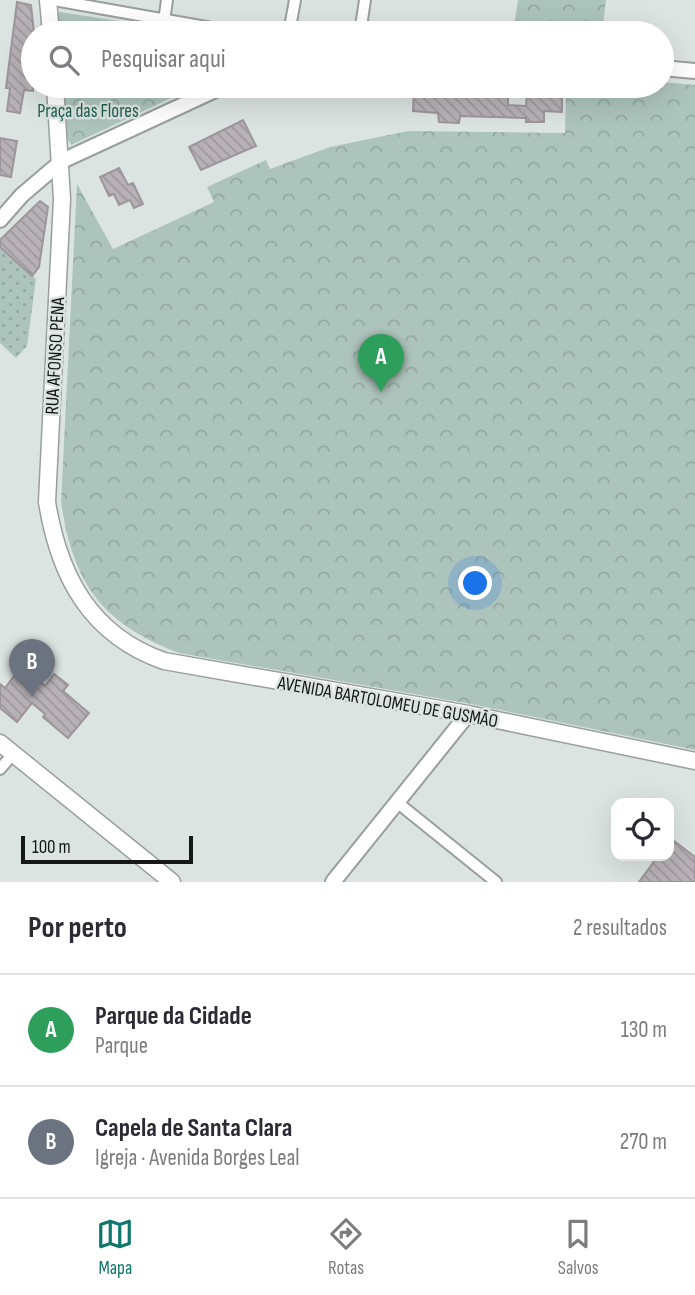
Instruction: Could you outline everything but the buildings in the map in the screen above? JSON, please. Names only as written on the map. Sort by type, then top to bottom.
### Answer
[{"type":"main road","points":[[48,0],[50,21]]},
{"type":"main road","name":"RUA AFONSO PENA","points":[[56,98],[62,161],[47,502],[54,542],[66,572],[94,616]]},
{"type":"main road","name":"AVENIDA BARTOLOMEU DE GUSMÃO","points":[[94,616],[126,645],[164,661],[468,713],[695,761]]},
{"type":"main road","points":[[0,743],[172,882]]},
{"type":"street","points":[[54,0],[164,21],[167,0]]},
{"type":"street","points":[[291,21],[295,0]]},
{"type":"street","points":[[362,21],[365,0]]},
{"type":"street","points":[[674,69],[695,71]]},
{"type":"street","points":[[0,220],[22,195],[62,161],[198,98]]},
{"type":"street","points":[[333,882],[468,713]]},
{"type":"street","points":[[0,769],[13,754]]},
{"type":"street","points":[[398,803],[496,882]]},
{"type":"green space","points":[[518,0],[606,0],[603,21],[515,21]]},
{"type":"green space","points":[[60,12],[119,21],[56,21],[56,14]]},
{"type":"green space","points":[[674,83],[695,85],[695,750],[471,704],[179,653],[129,628],[111,613],[95,597],[83,577],[66,531],[61,502],[77,184],[113,249],[214,202],[207,187],[266,160],[270,169],[330,147],[408,131],[565,133],[566,98],[674,98]]},
{"type":"green space","name":"Praça das Flores","points":[[63,98],[171,98],[71,145],[67,138]]},
{"type":"green space","points":[[0,247],[36,279],[27,346],[16,358],[0,343]]},
{"type":"place","name":"Parque da Cidade","points":[[381,392]]},
{"type":"place","name":"Capela de Santa Clara","points":[[32,697]]}]
